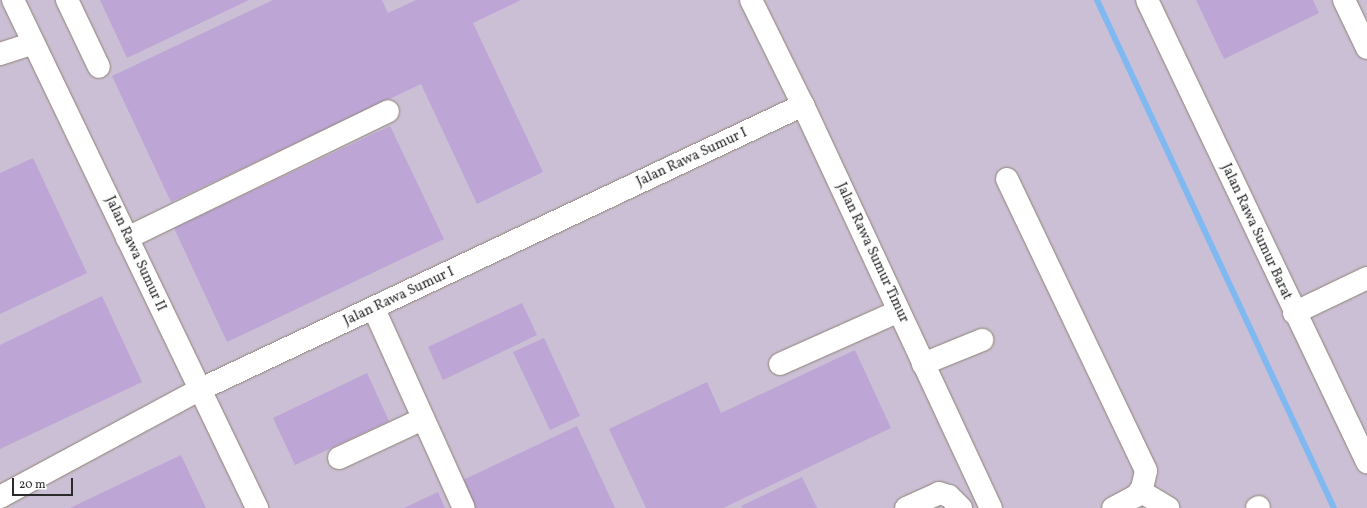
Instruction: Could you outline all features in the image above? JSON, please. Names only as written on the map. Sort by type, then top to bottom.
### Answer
[{"type":"street","name":"Jalan Rawa Sumur II","points":[[13,0],[257,508]]},
{"type":"street","points":[[67,0],[99,67]]},
{"type":"street","name":"Jalan Rawa Sumur Timur","points":[[751,0],[803,105],[991,508]]},
{"type":"street","name":"Jalan Rawa Sumur Barat","points":[[1147,0],[1294,314],[1367,462]]},
{"type":"street","points":[[1344,0],[1367,48]]},
{"type":"street","points":[[0,54],[33,43]]},
{"type":"street","name":"Jalan Rawa Sumur I","points":[[0,497],[199,390],[374,309],[803,105]]},
{"type":"street","points":[[127,238],[388,111]]},
{"type":"street","points":[[1007,179],[1146,471],[1145,483],[1140,491],[1113,508]]},
{"type":"street","points":[[1294,314],[1367,278]]},
{"type":"street","points":[[374,309],[464,508]]},
{"type":"street","points":[[780,364],[899,311]]},
{"type":"street","points":[[923,364],[982,340]]},
{"type":"street","points":[[339,458],[423,419]]},
{"type":"street","points":[[1140,491],[1168,508]]},
{"type":"street","points":[[906,508],[938,493],[949,496],[960,508]]},
{"type":"shaded area","points":[[0,0],[1367,0],[1367,508],[0,508]]},
{"type":"building","points":[[100,0],[249,0],[127,58]]},
{"type":"building","points":[[273,0],[382,0],[388,13],[416,0],[521,0],[473,23],[543,172],[477,204],[421,84],[171,202],[112,76]]},
{"type":"building","points":[[1196,0],[1313,0],[1319,13],[1224,59]]},
{"type":"building","points":[[390,126],[444,239],[227,342],[174,228]]},
{"type":"building","points":[[33,158],[87,273],[0,314],[0,173]]},
{"type":"building","points":[[102,296],[142,382],[0,449],[0,345]]},
{"type":"building","points":[[522,303],[537,335],[443,380],[428,347]]},
{"type":"building","points":[[544,338],[580,416],[550,430],[513,352]]},
{"type":"building","points":[[855,350],[891,428],[723,508],[646,508],[609,429],[707,382],[721,413]]},
{"type":"building","points":[[367,373],[389,421],[295,465],[273,418]]},
{"type":"building","points":[[577,426],[615,508],[473,508],[461,481]]},
{"type":"building","points":[[181,455],[206,508],[70,508]]},
{"type":"building","points":[[802,477],[817,508],[743,508],[741,506]]},
{"type":"building","points":[[438,492],[445,508],[404,508]]},
{"type":"waterway","points":[[1097,0],[1334,508]]}]
